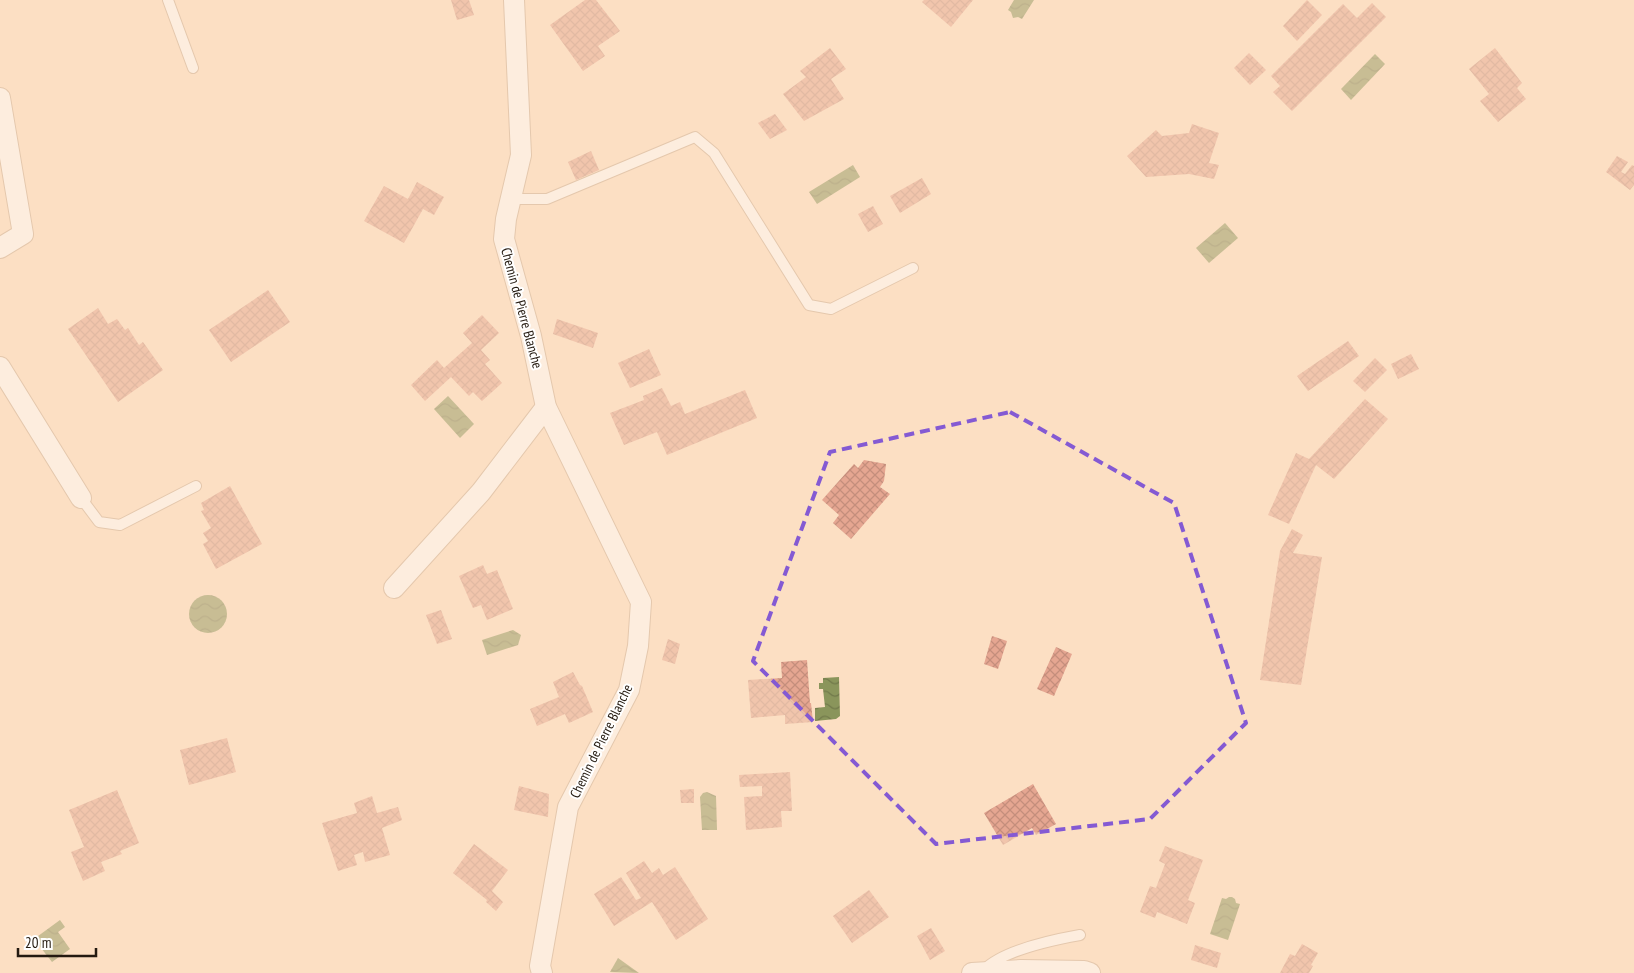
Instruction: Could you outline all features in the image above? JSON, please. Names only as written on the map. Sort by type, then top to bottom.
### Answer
[{"type":"street","name":"Chemin de Pierre Blanche","points":[[514,0],[521,155],[504,239],[531,336],[546,407],[641,602],[638,646],[629,690],[568,807],[540,966],[542,973]]},
{"type":"street","points":[[0,98],[23,234],[0,248]]},
{"type":"street","points":[[0,367],[81,498]]},
{"type":"street","points":[[394,588],[481,492],[546,407]]},
{"type":"street","points":[[978,972],[1021,970],[1084,971],[1090,973]]},
{"type":"lane","points":[[168,0],[193,68]]},
{"type":"lane","points":[[511,199],[547,199],[696,137],[714,153],[808,305],[831,309],[914,268]]},
{"type":"lane","points":[[81,498],[99,522],[120,525],[196,486]]},
{"type":"lane","points":[[978,972],[991,963],[1040,942],[1080,934]]},
{"type":"highlighted area","points":[[1010,412],[1174,503],[1246,723],[1150,819],[936,844],[753,661],[830,452]]},
{"type":"water","points":[[1014,0],[1034,0],[1022,19],[1018,17],[1013,18],[1008,10]]},
{"type":"water","points":[[1375,54],[1385,64],[1351,100],[1341,89]]},
{"type":"water","points":[[853,165],[860,177],[817,204],[809,192]]},
{"type":"water","points":[[1225,223],[1238,238],[1209,263],[1196,248]]},
{"type":"water","points":[[448,396],[474,424],[460,438],[434,409]]},
{"type":"water","points":[[208,595],[222,600],[227,614],[222,628],[208,633],[194,628],[189,614],[194,600]]},
{"type":"water","points":[[513,630],[521,635],[518,645],[487,655],[482,640]]},
{"type":"water","points":[[839,677],[840,716],[836,719],[815,721],[815,708],[825,707],[823,689],[819,689],[819,683],[823,683],[823,678]]},
{"type":"water","points":[[707,792],[716,796],[717,830],[702,830],[700,797],[703,793]]},
{"type":"water","points":[[1232,897],[1236,903],[1240,904],[1228,940],[1210,934],[1222,898],[1226,899]]},
{"type":"water","points":[[60,920],[65,927],[58,932],[70,949],[52,962],[34,939]]},
{"type":"water","points":[[618,958],[639,973],[610,972]]},
{"type":"building","points":[[451,0],[469,0],[474,15],[457,20]]},
{"type":"building","points":[[585,0],[596,0],[620,31],[598,46],[605,56],[583,71],[550,25]]},
{"type":"building","points":[[924,0],[973,0],[951,27],[922,2]]},
{"type":"building","points":[[1307,0],[1322,15],[1297,41],[1283,26]]},
{"type":"building","points":[[1372,3],[1386,17],[1292,111],[1273,92],[1280,86],[1271,76],[1343,4],[1357,18]]},
{"type":"building","points":[[830,48],[846,69],[831,79],[844,99],[804,121],[783,94],[806,77],[800,71]]},
{"type":"building","points":[[1495,48],[1522,83],[1517,88],[1526,99],[1498,122],[1480,101],[1489,94],[1469,69]]},
{"type":"building","points":[[1249,53],[1266,70],[1250,85],[1234,68]]},
{"type":"building","points":[[775,114],[787,130],[770,139],[758,123]]},
{"type":"building","points":[[1192,124],[1219,133],[1209,163],[1219,165],[1214,179],[1189,174],[1146,177],[1127,156],[1156,130],[1162,136],[1189,133]]},
{"type":"building","points":[[591,151],[599,170],[576,180],[568,162]]},
{"type":"building","points":[[1617,156],[1628,162],[1621,172],[1625,174],[1632,165],[1634,166],[1634,185],[1630,190],[1606,172]]},
{"type":"building","points":[[922,178],[931,194],[900,213],[890,196]]},
{"type":"building","points":[[417,182],[444,197],[434,215],[423,209],[404,243],[364,221],[384,186],[408,199]]},
{"type":"building","points":[[873,206],[883,224],[868,232],[858,214]]},
{"type":"building","points":[[268,290],[290,322],[231,362],[209,330]]},
{"type":"building","points":[[98,308],[108,324],[117,319],[125,330],[128,328],[139,345],[143,342],[163,370],[118,402],[68,329]]},
{"type":"building","points":[[482,315],[499,333],[481,350],[490,360],[485,364],[502,383],[482,401],[473,392],[469,396],[451,377],[425,401],[411,385],[437,360],[444,368],[472,343],[463,333]]},
{"type":"building","points":[[557,319],[598,333],[593,348],[553,334]]},
{"type":"building","points":[[1348,341],[1359,356],[1308,391],[1297,376]]},
{"type":"building","points":[[649,349],[661,375],[630,388],[618,363]]},
{"type":"building","points":[[1411,354],[1419,369],[1398,379],[1391,364]]},
{"type":"building","points":[[1375,358],[1387,370],[1365,392],[1353,381]]},
{"type":"building","points":[[662,388],[671,406],[680,402],[685,414],[745,390],[757,418],[667,455],[657,432],[624,445],[610,413],[644,400],[643,396]]},
{"type":"building","points":[[1365,399],[1388,419],[1334,479],[1316,465],[1289,524],[1268,515],[1296,453],[1309,459]]},
{"type":"building","points":[[864,460],[886,464],[884,481],[880,487],[890,494],[851,539],[833,523],[839,515],[822,500],[854,464],[858,468]]},
{"type":"building","points":[[230,486],[262,544],[216,569],[203,544],[208,541],[203,533],[211,528],[201,511],[204,510],[201,503]]},
{"type":"building","points":[[1292,529],[1303,535],[1293,553],[1322,557],[1301,685],[1260,680],[1280,551]]},
{"type":"building","points":[[483,565],[487,574],[497,570],[513,609],[487,620],[481,605],[473,608],[459,576]]},
{"type":"building","points":[[441,610],[452,639],[437,644],[426,615]]},
{"type":"building","points":[[992,636],[1007,641],[998,669],[984,664]]},
{"type":"building","points":[[668,639],[680,644],[675,664],[662,660]]},
{"type":"building","points":[[1056,647],[1072,654],[1054,696],[1037,689]]},
{"type":"building","points":[[807,660],[813,722],[785,724],[785,715],[751,718],[748,680],[782,678],[781,662]]},
{"type":"building","points":[[573,672],[582,686],[593,712],[569,723],[565,714],[537,726],[530,709],[559,697],[553,682]]},
{"type":"building","points":[[227,738],[236,772],[189,785],[180,750]]},
{"type":"building","points":[[790,772],[792,811],[781,811],[782,827],[746,830],[744,797],[762,796],[762,786],[740,787],[739,775]]},
{"type":"building","points":[[1033,784],[1056,824],[1036,835],[1032,828],[1003,845],[984,813]]},
{"type":"building","points":[[519,786],[549,794],[548,817],[514,810]]},
{"type":"building","points":[[694,789],[694,803],[681,803],[680,790]]},
{"type":"building","points":[[117,790],[139,843],[120,851],[122,854],[101,862],[105,871],[83,881],[71,852],[84,847],[69,810]]},
{"type":"building","points":[[372,796],[377,813],[398,807],[402,820],[382,828],[390,855],[365,862],[363,852],[354,855],[357,865],[338,871],[322,823],[357,813],[354,803]]},
{"type":"building","points":[[474,844],[508,870],[492,891],[503,902],[496,911],[486,902],[487,900],[453,873]]},
{"type":"building","points":[[1165,846],[1203,860],[1188,900],[1195,903],[1187,924],[1157,912],[1155,918],[1140,912],[1150,886],[1156,888],[1165,864],[1159,861]]},
{"type":"building","points":[[644,861],[652,873],[659,868],[663,875],[675,867],[708,919],[676,940],[652,902],[614,926],[594,894],[621,877],[636,900],[641,898],[626,873]]},
{"type":"building","points":[[869,890],[889,917],[852,943],[833,916]]},
{"type":"building","points":[[931,928],[945,951],[930,960],[917,936]]},
{"type":"building","points":[[1302,944],[1318,953],[1309,973],[1280,973],[1290,954],[1295,956]]},
{"type":"building","points":[[1195,945],[1221,953],[1217,968],[1191,960]]}]
